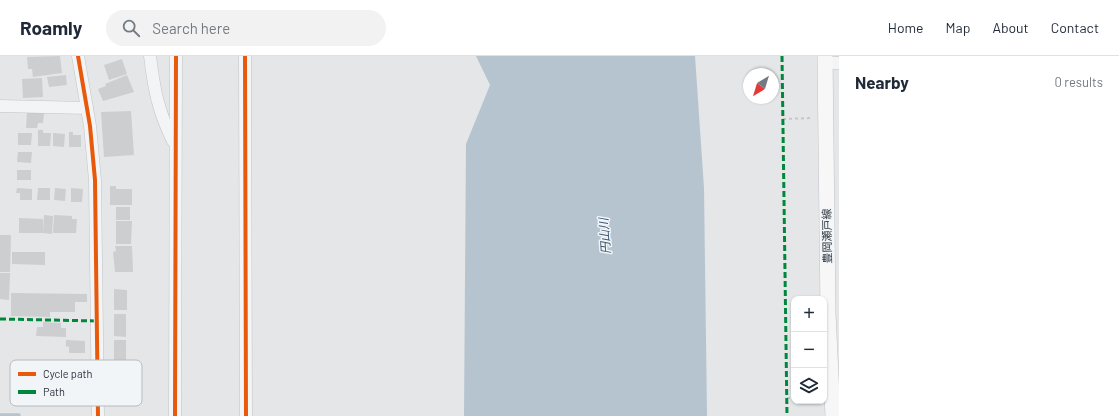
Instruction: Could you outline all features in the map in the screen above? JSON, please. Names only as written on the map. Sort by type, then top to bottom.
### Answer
[{"type":"main road","name":"豊岡瀬戸線","points":[[829,61],[826,118],[834,313],[833,416]]},
{"type":"street","points":[[78,56],[94,154],[96,187],[98,360]]},
{"type":"street","points":[[150,56],[155,94],[166,126],[175,144]]},
{"type":"street","points":[[175,416],[176,56]]},
{"type":"street","points":[[245,56],[246,416]]},
{"type":"street","points":[[0,106],[87,108]]},
{"type":"street","points":[[98,406],[98,416]]},
{"type":"path","points":[[783,119],[826,118]]},
{"type":"water","name":"円山川","points":[[476,56],[695,56],[704,188],[707,416],[464,416],[466,144],[490,85]]},
{"type":"building","points":[[60,56],[62,73],[33,77],[32,69],[28,69],[27,57]]},
{"type":"building","points":[[122,59],[127,74],[109,80],[104,65]]},
{"type":"building","points":[[66,75],[67,85],[49,87],[47,77]]},
{"type":"building","points":[[127,75],[134,92],[103,101],[98,89],[106,86],[105,84]]},
{"type":"building","points":[[42,78],[43,97],[23,98],[22,79]]},
{"type":"building","points":[[131,111],[134,155],[104,157],[101,112]]},
{"type":"building","points":[[27,112],[44,113],[43,123],[38,123],[37,128],[26,128]]},
{"type":"building","points":[[38,130],[43,130],[43,133],[51,133],[50,146],[38,146]]},
{"type":"building","points":[[69,132],[73,132],[73,135],[81,135],[81,147],[69,147]]},
{"type":"building","points":[[18,133],[32,133],[31,145],[18,145]]},
{"type":"building","points":[[53,133],[65,134],[64,147],[53,146]]},
{"type":"building","points":[[18,152],[32,152],[31,163],[17,162]]},
{"type":"building","points":[[17,170],[31,170],[31,180],[17,180]]},
{"type":"building","points":[[110,186],[116,186],[116,189],[132,189],[132,205],[110,205]]},
{"type":"building","points":[[17,188],[32,189],[32,200],[20,200],[20,193],[16,193]]},
{"type":"building","points":[[38,188],[50,188],[50,200],[37,200]]},
{"type":"building","points":[[55,188],[66,189],[65,201],[54,200]]},
{"type":"building","points":[[71,188],[83,189],[82,202],[71,202]]},
{"type":"building","points":[[116,207],[130,207],[130,220],[116,220]]},
{"type":"building","points":[[44,215],[53,216],[52,234],[43,233]]},
{"type":"building","points":[[54,215],[72,216],[72,219],[77,219],[76,233],[53,233]]},
{"type":"building","points":[[19,218],[43,219],[43,233],[19,233]]},
{"type":"building","points":[[116,221],[132,221],[131,244],[116,244]]},
{"type":"building","points":[[0,235],[11,235],[10,272],[0,272]]},
{"type":"building","points":[[115,246],[132,246],[133,272],[115,272],[113,252],[116,251]]},
{"type":"building","points":[[12,252],[45,252],[45,265],[12,264]]},
{"type":"building","points":[[0,273],[10,273],[9,300],[0,299]]},
{"type":"building","points":[[114,289],[127,290],[127,310],[114,310]]},
{"type":"building","points":[[11,293],[87,294],[87,302],[75,302],[75,312],[50,312],[50,317],[11,316]]},
{"type":"building","points":[[114,314],[126,314],[126,337],[114,336]]},
{"type":"building","points":[[43,322],[61,323],[61,328],[66,328],[66,337],[36,336],[37,327],[43,327]]},
{"type":"building","points":[[66,340],[85,341],[85,353],[69,353],[69,346],[66,347]]},
{"type":"building","points":[[114,340],[126,340],[126,360],[114,360]]},
{"type":"waterway","points":[[0,415],[19,415]]},
{"type":"marked path","points":[[782,56],[787,416]]},
{"type":"marked path","points":[[0,319],[98,321]]},
{"type":"cycle path","points":[[78,56],[90,126],[95,180],[97,360]]},
{"type":"cycle path","points":[[175,416],[176,56]]},
{"type":"cycle path","points":[[245,56],[246,416]]},
{"type":"cycle path","points":[[98,406],[98,416]]}]
